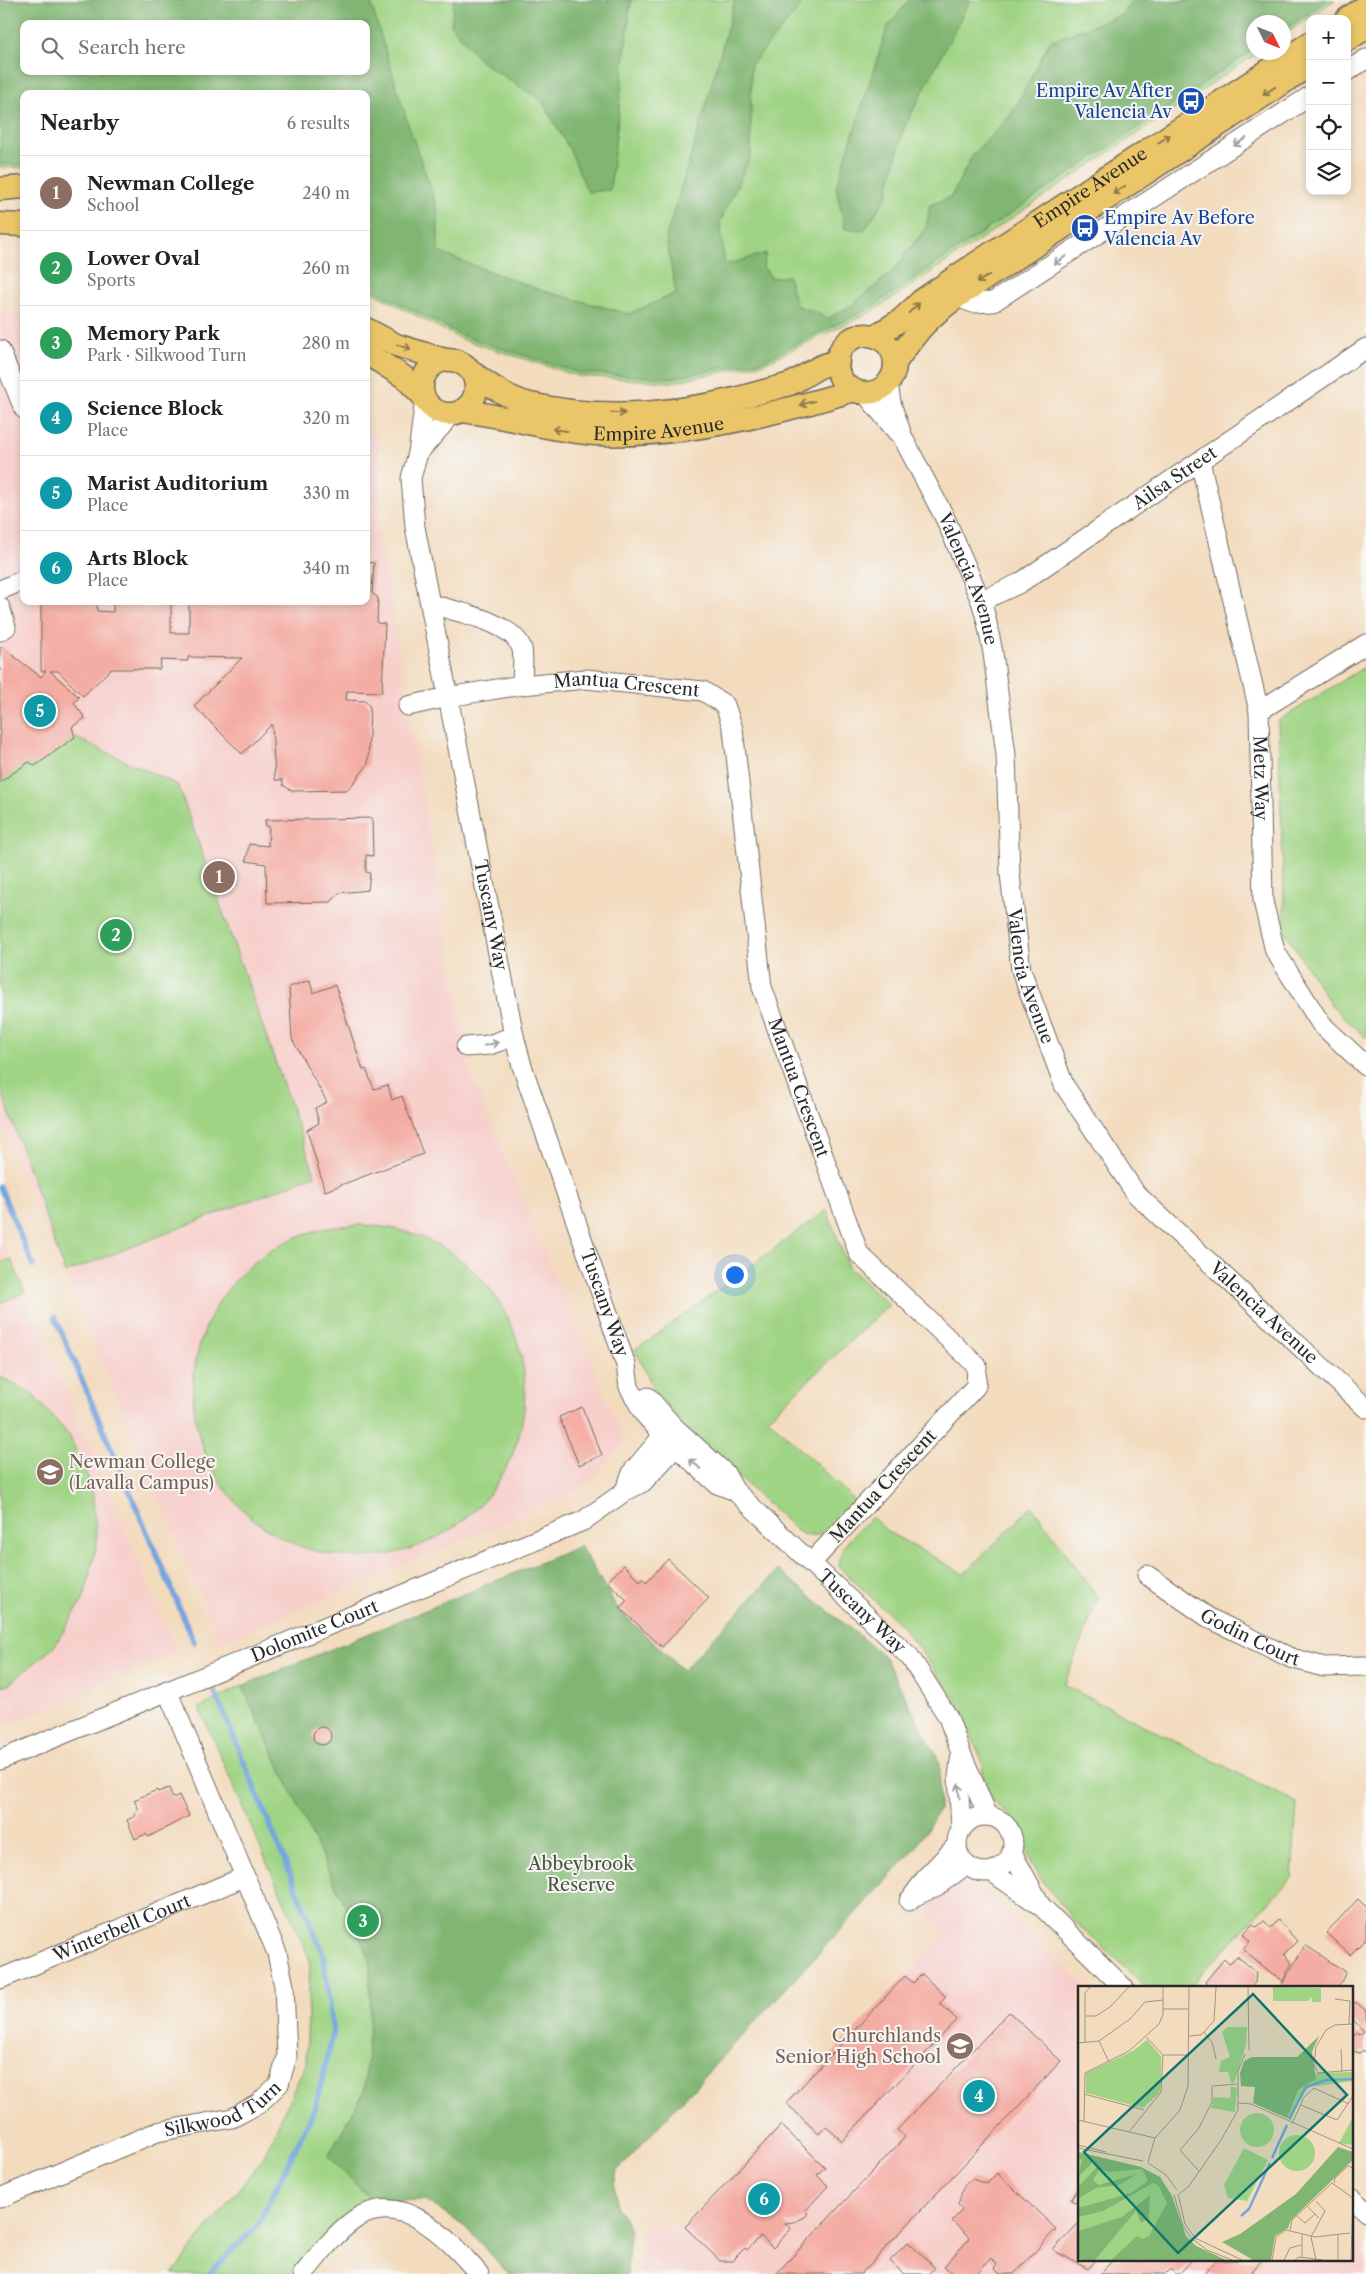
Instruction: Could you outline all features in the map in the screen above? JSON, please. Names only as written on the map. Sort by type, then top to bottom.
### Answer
[{"type":"main road","points":[[1351,16],[1366,6]]},
{"type":"main road","points":[[1351,37],[1366,28]]},
{"type":"main road","name":"Empire Avenue","points":[[874,336],[901,320],[922,300],[963,272],[1306,46]]},
{"type":"main road","name":"Empire Avenue","points":[[892,372],[914,334],[931,316],[957,296],[1306,67]]},
{"type":"main road","points":[[0,189],[20,187]]},
{"type":"main road","points":[[0,224],[20,225]]},
{"type":"main road","points":[[370,331],[396,345],[445,360],[461,362],[473,373],[476,382],[474,399],[457,413],[441,413],[431,408],[404,377],[370,356]]},
{"type":"main road","points":[[858,336],[874,336],[885,342],[892,351],[892,372],[882,388],[859,392],[841,379],[838,362],[843,346],[858,336]]},
{"type":"main road","points":[[424,398],[422,385],[426,374],[434,365],[445,360]]},
{"type":"main road","name":"Empire Avenue","points":[[473,373],[496,389],[528,403],[586,411],[636,413],[694,407],[748,396],[790,383],[827,363],[838,362]]},
{"type":"main road","name":"Empire Avenue","points":[[457,413],[520,420],[553,429],[596,434],[640,434],[697,427],[740,419],[859,392]]},
{"type":"street","points":[[1351,68],[1366,59]]},
{"type":"street","points":[[957,296],[982,304],[1000,298],[1306,99]]},
{"type":"street","name":"Ailsa Street","points":[[981,602],[1020,583],[1366,348]]},
{"type":"street","points":[[0,350],[20,399]]},
{"type":"street","name":"Valencia Avenue","points":[[892,372],[892,404],[903,438],[945,518],[981,602],[993,653],[1006,754],[1010,874],[1021,970],[1064,1085],[1136,1194],[1364,1402]]},
{"type":"street","name":"Valencia Avenue","points":[[859,392],[903,438]]},
{"type":"street","name":"Tuscany Way","points":[[424,398],[418,453],[411,478],[415,527],[514,1036],[626,1365],[629,1388],[644,1414],[725,1473],[735,1491],[910,1657],[948,1717],[961,1754],[988,1816]]},
{"type":"street","name":"Tuscany Way","points":[[418,453],[457,413]]},
{"type":"street","name":"Metz Way","points":[[1200,461],[1258,711],[1263,901],[1275,951],[1321,1024],[1366,1066]]},
{"type":"street","points":[[0,590],[20,582]]},
{"type":"street","points":[[430,604],[477,617],[508,630],[522,649],[522,685]]},
{"type":"street","points":[[0,607],[6,627],[0,631]]},
{"type":"street","points":[[1258,711],[1366,644]]},
{"type":"street","name":"Mantua Crescent","points":[[408,706],[448,697],[522,685],[586,679],[703,691],[725,705],[733,729],[762,987],[859,1254],[977,1366],[976,1386],[811,1563]]},
{"type":"street","points":[[466,1047],[489,1045],[514,1036]]},
{"type":"street","name":"Dolomite Court","points":[[0,1760],[583,1521],[624,1492],[643,1482],[674,1436]]},
{"type":"street","name":"Godin Court","points":[[1147,1575],[1209,1618],[1291,1658],[1324,1667],[1366,1666]]},
{"type":"street","name":"Silkwood Turn","points":[[0,2198],[157,2132],[232,2118],[258,2104],[279,2084],[287,2057],[284,1986],[277,1952],[167,1690]]},
{"type":"street","name":"Tuscany Way","points":[[959,1837],[958,1777],[961,1754]]},
{"type":"street","points":[[966,1866],[937,1886],[912,1898],[973,1819],[988,1816],[998,1819],[1007,1826],[1012,1834],[1012,1853],[1042,1908]]},
{"type":"street","points":[[959,1837],[958,1855],[966,1866],[982,1872],[992,1872],[1001,1867],[1012,1853]]},
{"type":"street","points":[[992,1872],[1042,1908],[1122,1986]]},
{"type":"street","name":"Winterbell Court","points":[[0,1979],[244,1877]]},
{"type":"street","points":[[1354,2201],[1366,2211]]},
{"type":"street","points":[[303,2274],[334,2238],[357,2218],[385,2209],[418,2218],[450,2242],[480,2274]]},
{"type":"shaded area","points":[[0,314],[20,316],[20,605],[370,605],[370,431],[380,442],[378,526],[470,1073],[625,1442],[581,1490],[220,1643],[0,1120]]},
{"type":"shaded area","name":"Newman College (Lavalla Campus)","points":[[0,1234],[177,1652],[0,1729]]},
{"type":"shaded area","name":"Churchlands Senior High School","points":[[953,1885],[972,1886],[995,1901],[1086,1986],[1078,1986],[1078,2262],[1354,2262],[1354,2235],[1366,2246],[1366,2274],[639,2274],[643,2227],[685,2226],[793,2111],[786,2103],[946,1932],[924,1910],[944,1890]]},
{"type":"green space","points":[[0,0],[1335,0],[1313,15],[1306,15],[1306,20],[1291,30],[1291,15],[1246,15],[1247,60],[875,310],[762,364],[671,382],[578,376],[461,339],[370,291],[370,90],[20,90],[20,168],[0,167]]},
{"type":"green space","points":[[0,0],[370,0],[407,121],[438,209],[438,252],[540,290],[629,314],[676,293],[666,237],[702,119],[735,0],[803,0],[800,7],[751,65],[751,155],[720,222],[725,265],[766,253],[763,266],[771,278],[788,276],[796,305],[829,318],[852,305],[892,272],[926,228],[930,205],[951,197],[973,154],[1011,115],[1050,41],[1121,15],[1133,0],[1167,0],[1168,3],[1205,0],[1328,0],[1291,25],[1291,15],[1246,15],[1246,55],[872,307],[762,361],[671,378],[579,373],[463,336],[370,288],[370,90],[20,90],[20,165],[0,164]]},
{"type":"green space","points":[[454,0],[631,0],[610,190],[588,192],[570,150],[542,101],[479,60],[451,25]]},
{"type":"green space","points":[[909,0],[970,0],[903,130],[886,198],[864,230],[845,229],[836,188],[887,28]]},
{"type":"green space","points":[[1366,666],[1366,1038],[1332,1006],[1285,932],[1278,721]]},
{"type":"green space","points":[[63,732],[178,785],[315,1175],[65,1273],[0,1086],[0,775]]},
{"type":"green space","points":[[827,1210],[848,1267],[889,1305],[768,1418],[855,1501],[829,1529],[813,1536],[805,1535],[796,1530],[687,1429],[655,1392],[635,1349]]},
{"type":"green space","points":[[359,1225],[391,1228],[423,1238],[451,1253],[476,1274],[497,1299],[512,1327],[522,1359],[525,1391],[522,1423],[512,1455],[497,1483],[476,1508],[451,1529],[423,1544],[391,1554],[359,1557],[327,1554],[295,1544],[267,1529],[242,1508],[221,1483],[206,1455],[196,1423],[193,1391],[196,1359],[206,1327],[221,1299],[242,1274],[267,1253],[295,1238],[327,1228]]},
{"type":"green space","points":[[11,1259],[25,1292],[0,1303],[0,1263]]},
{"type":"green space","points":[[0,1377],[31,1393],[69,1435],[92,1486],[97,1543],[84,1598],[54,1647],[10,1683],[0,1687]]},
{"type":"green space","points":[[1032,1506],[1098,1598],[1064,1685],[1297,1803],[1292,1878],[1190,1986],[1145,1986],[1074,1921],[1042,1880],[1029,1857],[1023,1838],[1013,1818],[990,1799],[984,1783],[982,1760],[955,1698],[903,1627],[838,1566],[839,1558],[846,1545],[855,1533],[872,1517],[888,1532],[964,1574]]},
{"type":"green space","name":"Abbeybrook Reserve","points":[[580,1546],[618,1609],[683,1670],[778,1570],[884,1656],[940,1763],[939,1810],[914,1850],[617,2171],[613,2184],[617,2195],[617,2208],[630,2230],[627,2274],[509,2274],[465,2227],[426,2200],[372,2201],[328,2156],[364,2092],[370,2017],[370,1959],[242,1686]]},
{"type":"green space","points":[[242,1686],[373,1878],[374,2187],[372,2201],[309,2253],[291,2274],[172,2274],[263,2158],[306,2063],[310,1960],[199,1708]]},
{"type":"building","points":[[370,562],[374,563],[372,593],[378,598],[377,623],[385,624],[382,692],[347,691],[346,700],[365,701],[370,707],[368,764],[348,790],[292,791],[283,785],[283,780],[275,780],[272,724],[242,754],[194,706],[242,658],[188,657],[188,661],[161,660],[160,669],[111,669],[83,696],[58,671],[50,671],[79,697],[74,703],[85,718],[72,727],[75,737],[35,766],[29,762],[0,782],[0,648],[2,647],[41,677],[46,671],[41,671],[41,605],[97,605],[97,611],[113,612],[113,605],[171,605],[171,633],[189,633],[189,605],[370,605]]},
{"type":"building","points":[[372,818],[373,856],[366,855],[366,872],[370,873],[368,890],[339,893],[331,902],[267,903],[266,864],[246,861],[249,844],[268,846],[269,826],[266,827],[265,820]]},
{"type":"building","points":[[310,980],[313,993],[335,985],[363,1070],[366,1069],[374,1089],[388,1085],[392,1100],[402,1096],[423,1154],[325,1191],[307,1130],[319,1123],[315,1108],[327,1102],[292,1039],[289,987]]},
{"type":"building","points":[[582,1407],[602,1455],[579,1465],[559,1417]]},
{"type":"building","points":[[668,1559],[709,1598],[662,1647],[620,1608],[627,1600],[607,1582],[624,1565],[640,1581],[643,1578],[646,1582]]},
{"type":"building","points":[[322,1727],[328,1730],[331,1736],[328,1742],[322,1745],[316,1742],[313,1736],[316,1730]]},
{"type":"building","points":[[169,1788],[173,1798],[179,1795],[189,1816],[148,1837],[146,1834],[135,1839],[127,1820],[136,1816],[134,1812],[139,1810],[134,1800],[157,1790],[158,1792]]},
{"type":"building","points":[[1358,1899],[1366,1907],[1366,1941],[1350,1955],[1326,1933]]},
{"type":"building","points":[[1278,1920],[1297,1941],[1284,1954],[1292,1963],[1282,1982],[1243,1949],[1250,1941],[1243,1934],[1253,1924],[1257,1927],[1264,1921],[1271,1928]]},
{"type":"building","points":[[1305,1945],[1346,1972],[1339,1986],[1281,1986]]},
{"type":"building","points":[[1237,1956],[1256,1972],[1255,1982],[1252,1986],[1209,1986],[1205,1982],[1224,1959],[1229,1964]]},
{"type":"building","points":[[922,1974],[946,1997],[940,2003],[957,2020],[842,2141],[826,2126],[819,2134],[786,2103],[905,1976],[913,1983]]},
{"type":"building","points":[[1356,2002],[1366,2011],[1366,2053],[1363,2050],[1360,2053],[1354,2052],[1354,2036],[1357,2033],[1360,2035],[1364,2031],[1354,2021],[1354,2004]]},
{"type":"building","points":[[1009,2012],[1061,2061],[861,2274],[776,2274],[905,2137],[897,2130]]},
{"type":"building","points":[[781,2125],[825,2167],[817,2175],[828,2186],[805,2211],[808,2213],[805,2217],[794,2222],[785,2223],[791,2229],[773,2248],[761,2236],[732,2261],[720,2261],[685,2227]]},
{"type":"building","points":[[997,2173],[1056,2229],[1014,2274],[1000,2274],[994,2268],[997,2264],[991,2258],[976,2274],[953,2274],[944,2266],[970,2238],[952,2221],[963,2209],[958,2205],[964,2185],[972,2179],[987,2184]]},
{"type":"building","points":[[1078,2188],[1078,2204],[1071,2200]]},
{"type":"building","points":[[1078,2224],[1078,2262],[1094,2262],[1088,2269],[1053,2250]]},
{"type":"building","points":[[908,2242],[935,2268],[928,2274],[904,2274],[890,2261]]},
{"type":"building","points":[[1111,2262],[1190,2262],[1179,2274],[1175,2274],[1170,2269],[1165,2274],[1100,2274]]},
{"type":"building","points":[[1214,2262],[1260,2262],[1252,2271],[1256,2274],[1204,2274]]},
{"type":"waterway","points":[[0,1187],[33,1266]]},
{"type":"waterway","points":[[55,1317],[194,1642]]},
{"type":"waterway","points":[[209,2274],[258,2225],[315,2108],[333,2034],[324,1956],[215,1692]]},
{"type":"place","name":"Empire Av After Valencia Av","points":[[1191,101]]},
{"type":"place","name":"Empire Av Before Valencia Av","points":[[1085,228]]},
{"type":"place","name":"Marist Auditorium","points":[[40,711]]},
{"type":"place","name":"Newman College","points":[[219,877]]},
{"type":"place","name":"Lower Oval","points":[[116,935]]},
{"type":"place","name":"Newman College (Lavalla Campus)","points":[[50,1472]]},
{"type":"place","name":"Memory Park","points":[[363,1921]]},
{"type":"place","name":"Churchlands Senior High School","points":[[960,2046]]},
{"type":"place","name":"Science Block","points":[[979,2096]]},
{"type":"place","name":"Arts Block","points":[[764,2199]]}]
